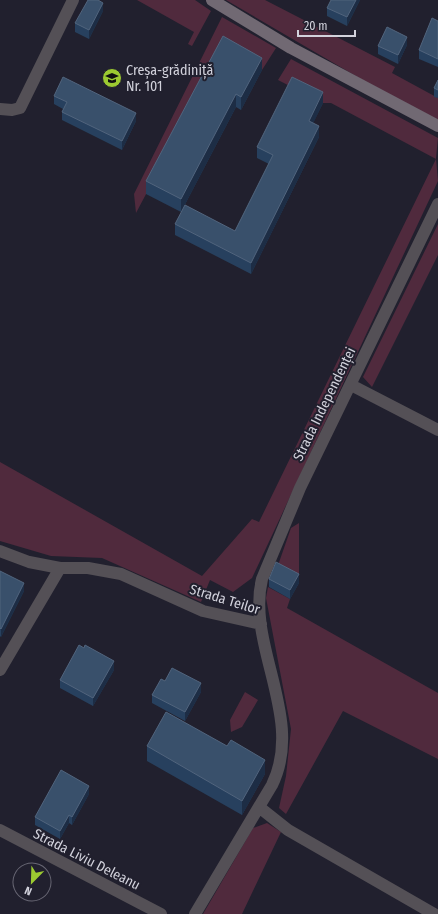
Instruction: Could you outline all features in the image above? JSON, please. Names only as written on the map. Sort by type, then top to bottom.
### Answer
[{"type":"main road","points":[[212,0],[291,48],[438,126]]},
{"type":"street","points":[[0,109],[12,110],[20,108],[73,0]]},
{"type":"street","name":"Strada Independenței","points":[[261,624],[259,593],[265,573],[300,488],[438,204]]},
{"type":"street","points":[[350,385],[438,430]]},
{"type":"street","name":"Strada Teilor","points":[[0,551],[29,562],[60,568],[88,568],[121,574],[203,611],[261,624],[280,715],[282,756],[278,772],[259,807],[195,914]]},
{"type":"street","points":[[0,670],[60,568]]},
{"type":"street","points":[[259,807],[288,830],[434,914]]},
{"type":"street","name":"Strada Liviu Deleanu","points":[[0,830],[161,914]]},
{"type":"shaded area","points":[[137,0],[195,0],[211,11],[192,46],[188,44],[194,32]]},
{"type":"shaded area","points":[[226,0],[265,0],[395,67],[392,73],[438,98],[438,120],[361,79]]},
{"type":"shaded area","points":[[222,17],[276,48],[262,70],[223,49],[136,213],[134,194]]},
{"type":"shaded area","points":[[291,59],[438,138],[436,158],[438,181],[252,578],[233,592],[210,580],[201,602],[102,558],[51,556],[0,541],[0,462],[202,576],[252,519],[259,522],[436,159],[331,103],[323,103],[278,80]]},
{"type":"shaded area","points":[[438,224],[438,255],[372,387],[363,377]]},
{"type":"shaded area","points":[[299,523],[299,583],[276,571],[291,528]]},
{"type":"shaded area","points":[[268,587],[290,599],[287,608],[438,693],[438,759],[343,711],[286,814],[279,808],[286,776],[291,729],[266,598]]},
{"type":"shaded area","points":[[245,692],[258,700],[242,727],[231,732],[230,720]]},
{"type":"shaded area","points":[[267,823],[281,832],[242,914],[203,914],[253,828]]},
{"type":"building","points":[[88,0],[98,0],[103,3],[89,30],[75,23]]},
{"type":"building","points":[[331,0],[356,0],[347,17],[327,8]]},
{"type":"building","points":[[432,18],[438,21],[438,59],[419,50]]},
{"type":"building","points":[[387,27],[407,37],[398,55],[378,46]]},
{"type":"building","points":[[223,36],[262,58],[241,97],[236,94],[181,199],[146,181]]},
{"type":"building","points":[[63,77],[136,113],[122,141],[62,112],[67,102],[54,96]]},
{"type":"building","points":[[292,77],[323,92],[309,121],[319,126],[251,263],[175,224],[185,205],[235,231],[273,155],[257,147]]},
{"type":"building","points":[[438,80],[438,90],[434,88]]},
{"type":"building","points":[[276,562],[299,574],[290,590],[269,579]]},
{"type":"building","points":[[0,571],[24,583],[1,629],[0,628]]},
{"type":"building","points":[[79,645],[84,648],[85,645],[114,661],[93,698],[60,680]]},
{"type":"building","points":[[172,668],[201,683],[185,712],[152,695],[161,679],[165,681]]},
{"type":"building","points":[[166,712],[227,746],[231,740],[265,760],[242,801],[147,746]]},
{"type":"building","points":[[61,770],[89,786],[72,817],[69,815],[60,831],[35,817]]},
{"type":"place","name":"Creșa-grădiniță Nr. 101","points":[[112,78]]}]
